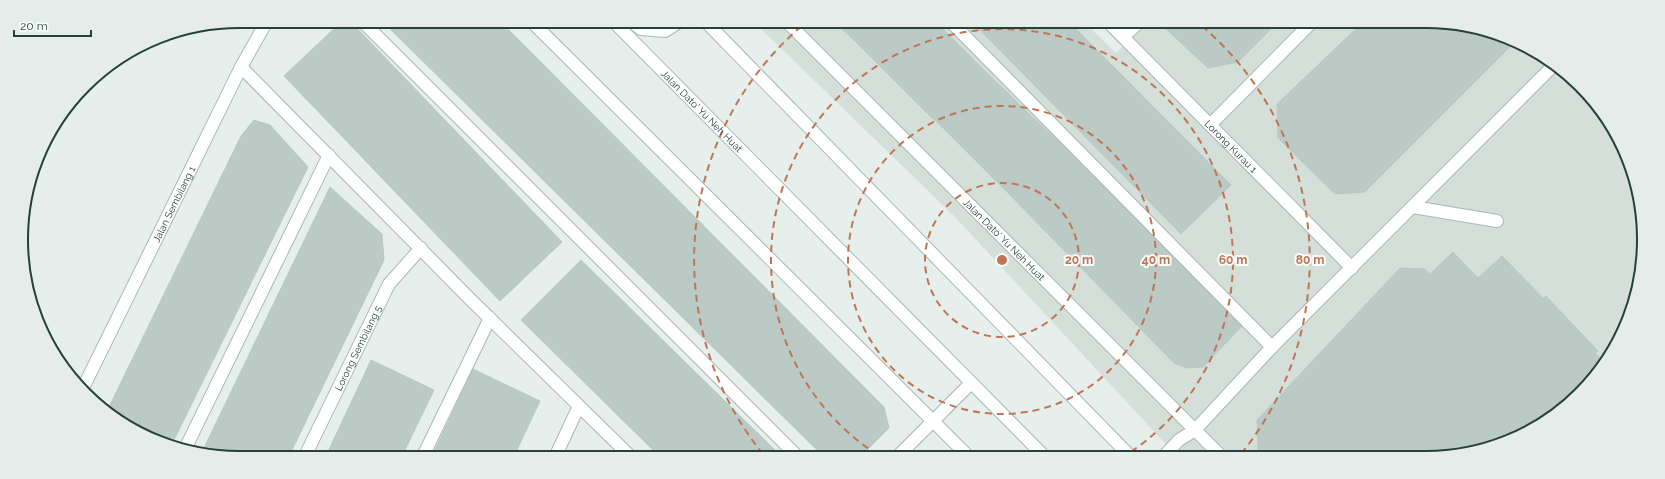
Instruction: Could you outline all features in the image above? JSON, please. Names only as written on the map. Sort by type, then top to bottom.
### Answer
[{"type":"street","name":"Jalan Sembilang 1","points":[[86,385],[241,67],[263,28]]},
{"type":"street","points":[[369,28],[792,451]]},
{"type":"street","points":[[538,28],[963,451]]},
{"type":"street","name":"Jalan Dato' Yu Neh Huat","points":[[620,28],[1039,451]]},
{"type":"street","points":[[640,28],[666,31],[670,28]]},
{"type":"street","points":[[712,28],[1125,451]]},
{"type":"street","name":"Jalan Dato' Yu Neh Huat","points":[[793,28],[1216,451]]},
{"type":"street","points":[[957,28],[1272,347]]},
{"type":"street","name":"Lorong Kurau 1","points":[[1114,28],[1352,268]]},
{"type":"street","points":[[1123,37],[1133,28]]},
{"type":"street","points":[[1210,125],[1306,28]]},
{"type":"street","points":[[241,67],[490,318],[625,451]]},
{"type":"street","points":[[1169,451],[1180,440],[1195,430],[1272,347],[1550,69]]},
{"type":"street","points":[[187,445],[329,155]]},
{"type":"street","points":[[1413,207],[1497,221]]},
{"type":"street","name":"Lorong Sembilang 5","points":[[307,451],[389,284],[421,248]]},
{"type":"street","points":[[425,451],[490,318]]},
{"type":"street","points":[[903,451],[971,383]]},
{"type":"street","points":[[557,451],[579,406]]},
{"type":"shaded area","points":[[760,28],[1090,28],[1116,53],[1141,28],[1439,28],[1480,35],[1506,44],[1531,56],[1543,64],[1565,80],[1585,100],[1601,122],[1609,134],[1621,159],[1630,185],[1637,226],[1637,253],[1633,281],[1626,307],[1609,345],[1601,357],[1585,379],[1565,399],[1531,423],[1506,435],[1480,444],[1439,451],[1172,451],[955,217]]},
{"type":"building","points":[[335,28],[357,28],[562,242],[500,301],[284,76]]},
{"type":"building","points":[[389,28],[507,28],[884,407],[889,428],[866,451],[818,451]]},
{"type":"building","points":[[841,28],[870,28],[856,42]]},
{"type":"building","points":[[870,28],[904,28],[873,59],[856,42]]},
{"type":"building","points":[[904,28],[938,28],[890,76],[873,59]]},
{"type":"building","points":[[938,28],[942,28],[957,43],[907,93],[890,76]]},
{"type":"building","points":[[978,28],[1075,28],[1231,185],[1181,234]]},
{"type":"building","points":[[1165,28],[1272,28],[1238,62],[1208,68]]},
{"type":"building","points":[[1357,28],[1439,28],[1480,35],[1511,46],[1365,192],[1335,194],[1278,138],[1277,104]]},
{"type":"building","points":[[957,43],[974,60],[924,110],[907,93]]},
{"type":"building","points":[[974,60],[991,77],[941,126],[924,110]]},
{"type":"building","points":[[991,77],[1008,93],[958,143],[941,126]]},
{"type":"building","points":[[1008,93],[1025,110],[975,160],[958,143]]},
{"type":"building","points":[[1025,110],[1043,127],[992,177],[975,160]]},
{"type":"building","points":[[254,120],[270,125],[308,167],[174,441],[134,423],[110,406],[241,136]]},
{"type":"building","points":[[1043,127],[1060,143],[1009,194],[992,177]]},
{"type":"building","points":[[1060,143],[1243,325],[1203,367],[1188,368],[1175,364],[1009,194]]},
{"type":"building","points":[[330,187],[382,234],[384,260],[291,451],[226,451],[204,448]]},
{"type":"building","points":[[1453,252],[1478,278],[1502,256],[1543,298],[1546,296],[1598,351],[1595,353],[1600,358],[1585,379],[1565,399],[1543,415],[1531,423],[1506,435],[1480,444],[1439,451],[1258,451],[1257,420],[1400,268],[1425,269],[1430,274]]},
{"type":"building","points":[[581,260],[776,451],[654,451],[521,320]]},
{"type":"building","points":[[371,360],[434,390],[404,451],[328,451]]},
{"type":"building","points":[[473,369],[540,401],[516,451],[434,451]]}]
